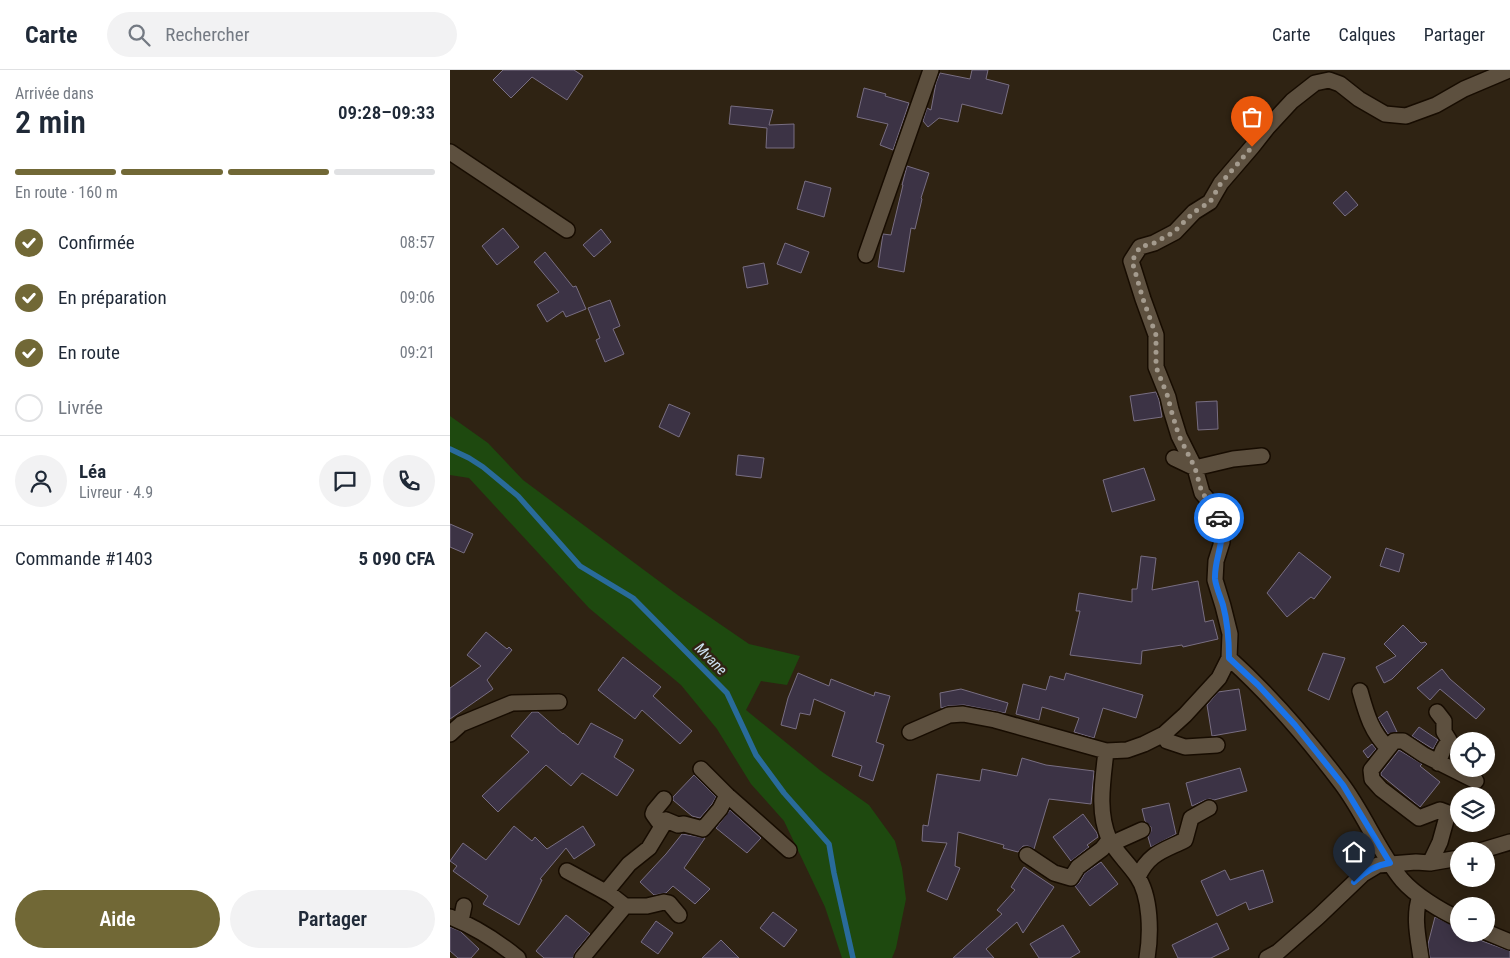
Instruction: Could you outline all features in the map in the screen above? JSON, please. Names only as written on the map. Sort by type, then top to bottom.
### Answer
[{"type":"street","points":[[866,255],[931,70]]},
{"type":"street","points":[[910,732],[948,715],[963,714],[995,720],[1106,751],[1128,750],[1164,734],[1185,715],[1219,678],[1229,658],[1230,634],[1215,580],[1216,561],[1222,542],[1221,523],[1216,509],[1202,493],[1195,468],[1179,436],[1168,397],[1156,367],[1156,335],[1132,261],[1140,247],[1154,243],[1174,232],[1194,212],[1210,202],[1221,183],[1267,128],[1292,101],[1315,83],[1329,80],[1340,84],[1385,114],[1406,116],[1509,70]]},
{"type":"street","points":[[450,152],[567,230]]},
{"type":"street","points":[[1174,458],[1195,468],[1233,459],[1262,456]]},
{"type":"street","points":[[1229,658],[1258,685],[1295,725],[1343,785],[1403,881],[1420,896],[1450,914]]},
{"type":"street","points":[[1360,691],[1369,722],[1378,737],[1388,748]]},
{"type":"street","points":[[450,734],[462,724],[512,703],[559,702]]},
{"type":"street","points":[[1437,712],[1444,720],[1444,732],[1449,740],[1438,763]]},
{"type":"street","points":[[1164,734],[1167,741],[1186,747],[1217,745]]},
{"type":"street","points":[[1430,863],[1440,842],[1448,812],[1440,810],[1419,818],[1381,789],[1372,778],[1371,770],[1394,741],[1403,741],[1424,756],[1476,781]]},
{"type":"street","points":[[1106,751],[1102,813],[1111,841],[1138,877],[1143,887],[1149,916],[1150,938],[1147,958]]},
{"type":"street","points":[[701,768],[726,795],[789,850]]},
{"type":"street","points":[[664,799],[653,814],[658,821],[666,820],[678,825],[684,824],[703,829],[720,809],[726,795]]},
{"type":"street","points":[[1138,877],[1144,864],[1151,858],[1186,840],[1191,818],[1209,808]]},
{"type":"street","points":[[606,892],[629,864],[649,848],[666,820]]},
{"type":"street","points":[[1027,855],[1054,873],[1071,878],[1078,867],[1111,841],[1142,830]]},
{"type":"street","points":[[1495,846],[1510,842]]},
{"type":"street","points":[[1267,958],[1278,952],[1311,923],[1362,874],[1378,865],[1390,863],[1430,863],[1450,860]]},
{"type":"street","points":[[568,871],[612,894],[624,906],[647,906],[664,902],[669,903],[679,915]]},
{"type":"street","points":[[1420,896],[1416,907],[1420,958]]},
{"type":"street","points":[[582,958],[624,906]]},
{"type":"street","points":[[459,915],[497,940],[518,958]]},
{"type":"street","points":[[1495,936],[1510,942]]},
{"type":"green space","points":[[450,416],[488,443],[523,480],[679,596],[749,644],[800,656],[787,685],[761,681],[746,710],[821,771],[869,805],[895,841],[902,868],[906,899],[896,948],[892,958],[842,958],[825,907],[784,821],[751,784],[717,729],[681,685],[589,608],[469,478],[450,475]]},
{"type":"building","points":[[503,70],[574,70],[583,76],[567,100],[532,77],[511,98],[493,80]]},
{"type":"building","points":[[972,70],[988,70],[986,79],[1009,85],[1002,114],[962,104],[958,122],[939,118],[928,127],[923,121],[927,108],[931,110],[936,83],[940,73],[970,79]]},
{"type":"building","points":[[864,88],[909,103],[893,150],[880,145],[888,124],[857,117]]},
{"type":"building","points":[[731,106],[773,110],[769,125],[794,124],[794,148],[766,148],[767,128],[729,124]]},
{"type":"building","points":[[907,166],[929,173],[921,198],[915,229],[911,228],[904,272],[878,267],[883,234],[891,235]]},
{"type":"building","points":[[805,181],[831,188],[824,217],[797,209]]},
{"type":"building","points":[[1346,191],[1358,205],[1345,216],[1333,203]]},
{"type":"building","points":[[503,228],[519,247],[497,265],[482,246]]},
{"type":"building","points":[[601,229],[611,242],[594,257],[583,245]]},
{"type":"building","points":[[785,243],[809,252],[801,273],[777,264]]},
{"type":"building","points":[[545,252],[573,287],[576,286],[586,309],[566,317],[563,311],[547,322],[537,305],[559,292],[534,262]]},
{"type":"building","points":[[764,263],[768,284],[747,288],[743,267]]},
{"type":"building","points":[[610,300],[620,326],[613,329],[624,354],[605,362],[596,340],[600,338],[588,308]]},
{"type":"building","points":[[1156,392],[1162,417],[1134,421],[1130,396]]},
{"type":"building","points":[[1217,401],[1218,429],[1198,430],[1196,402]]},
{"type":"building","points":[[669,404],[690,413],[679,437],[659,427]]},
{"type":"building","points":[[738,455],[764,458],[761,478],[736,475]]},
{"type":"building","points":[[1144,468],[1155,500],[1112,512],[1103,480]]},
{"type":"building","points":[[450,524],[473,534],[464,553],[450,547]]},
{"type":"building","points":[[1386,548],[1404,554],[1399,572],[1380,566]]},
{"type":"building","points":[[1299,552],[1331,577],[1314,599],[1311,597],[1287,617],[1267,593]]},
{"type":"building","points":[[1141,556],[1156,558],[1152,590],[1198,581],[1205,622],[1213,620],[1218,639],[1183,647],[1182,645],[1142,651],[1141,664],[1070,655],[1080,611],[1076,611],[1079,593],[1132,602],[1132,589],[1137,589]]},
{"type":"building","points":[[1403,625],[1421,643],[1425,642],[1427,644],[1392,679],[1384,683],[1376,667],[1396,656],[1384,644]]},
{"type":"building","points":[[486,632],[507,649],[509,647],[512,650],[487,680],[493,689],[450,719],[450,688],[481,666],[467,655]]},
{"type":"building","points":[[1323,653],[1345,658],[1329,700],[1308,690]]},
{"type":"building","points":[[623,657],[661,687],[653,696],[692,731],[680,744],[642,710],[635,719],[598,690]]},
{"type":"building","points":[[1442,669],[1450,679],[1485,709],[1476,719],[1440,689],[1430,700],[1417,688]]},
{"type":"building","points":[[798,673],[829,686],[831,679],[874,696],[875,692],[890,696],[876,742],[884,745],[873,781],[859,776],[862,766],[832,756],[845,712],[814,699],[810,715],[800,713],[796,729],[781,725],[788,698]]},
{"type":"building","points":[[1066,673],[1143,695],[1136,718],[1103,708],[1094,738],[1074,732],[1079,718],[1042,707],[1039,720],[1016,714],[1023,684],[1046,690],[1050,676],[1064,680]]},
{"type":"building","points":[[961,689],[1008,703],[1005,713],[964,705],[941,708],[940,693]]},
{"type":"building","points":[[1239,689],[1246,730],[1212,736],[1207,705],[1218,692]]},
{"type":"building","points":[[1387,711],[1397,732],[1388,734],[1378,718]]},
{"type":"building","points":[[532,712],[538,712],[578,745],[591,723],[623,740],[614,757],[634,770],[617,796],[582,773],[571,786],[546,765],[498,812],[482,796],[529,752],[511,736]]},
{"type":"building","points":[[1419,727],[1438,740],[1433,749],[1412,736]]},
{"type":"building","points":[[1372,744],[1376,749],[1368,758],[1363,751]]},
{"type":"building","points":[[1399,750],[1422,764],[1420,766],[1440,782],[1420,807],[1381,775]]},
{"type":"building","points":[[1022,758],[1046,765],[1094,771],[1091,804],[1049,799],[1034,849],[1023,846],[1018,852],[1003,848],[1004,845],[958,832],[955,866],[960,868],[947,900],[927,891],[947,843],[922,841],[923,825],[928,826],[937,774],[980,781],[982,769],[1017,776]]},
{"type":"building","points":[[1240,768],[1247,791],[1214,800],[1205,800],[1192,806],[1186,783]]},
{"type":"building","points":[[694,775],[716,797],[700,818],[692,816],[673,800],[673,797]]},
{"type":"building","points":[[1169,803],[1176,834],[1151,847],[1148,837],[1151,827],[1145,821],[1142,809]]},
{"type":"building","points":[[730,810],[761,838],[747,853],[716,828]]},
{"type":"building","points":[[1083,814],[1098,837],[1071,861],[1053,837]]},
{"type":"building","points":[[514,826],[532,841],[535,837],[547,849],[583,826],[595,845],[574,859],[566,848],[540,879],[542,880],[519,925],[483,904],[488,896],[453,871],[457,866],[450,861],[463,843],[486,860]]},
{"type":"building","points":[[682,834],[705,838],[684,868],[710,889],[695,904],[673,886],[666,893],[654,895],[640,882]]},
{"type":"building","points":[[1101,862],[1118,884],[1090,906],[1075,886],[1085,873]]},
{"type":"building","points":[[1024,867],[1054,887],[1023,933],[1017,922],[986,949],[994,958],[953,958],[1002,914],[997,910],[1015,890],[1011,887]]},
{"type":"building","points":[[1225,870],[1230,880],[1263,870],[1273,902],[1249,910],[1246,902],[1217,916],[1201,881]]},
{"type":"building","points":[[773,912],[797,930],[784,947],[760,928]]},
{"type":"building","points":[[566,915],[590,934],[575,952],[573,958],[544,958],[536,951]]},
{"type":"building","points":[[1435,917],[1450,924],[1450,942],[1485,942],[1510,951],[1510,958],[1430,958],[1428,944]]},
{"type":"building","points":[[656,921],[673,933],[658,954],[641,942]]},
{"type":"building","points":[[1217,923],[1229,949],[1211,958],[1178,958],[1172,945]]},
{"type":"building","points":[[1063,925],[1080,952],[1070,958],[1039,958],[1030,944]]},
{"type":"building","points":[[450,927],[460,931],[479,949],[471,958],[458,958],[450,951]]},
{"type":"building","points":[[721,940],[739,958],[702,958]]},
{"type":"waterway","name":"Mvane","points":[[450,449],[483,467],[518,496],[580,566],[633,598],[727,693],[756,755],[784,793],[829,844],[853,958]]},
{"type":"way so far","points":[[1219,518],[1216,509],[1202,493],[1195,468],[1179,436],[1168,397],[1156,367],[1156,335],[1132,261],[1140,247],[1154,243],[1174,232],[1194,212],[1210,202],[1221,183],[1252,147]]},
{"type":"route","points":[[1219,518],[1222,542],[1216,561],[1215,580],[1230,634],[1229,658],[1258,685],[1295,725],[1343,785],[1390,863],[1378,865],[1362,874],[1354,882]]}]
